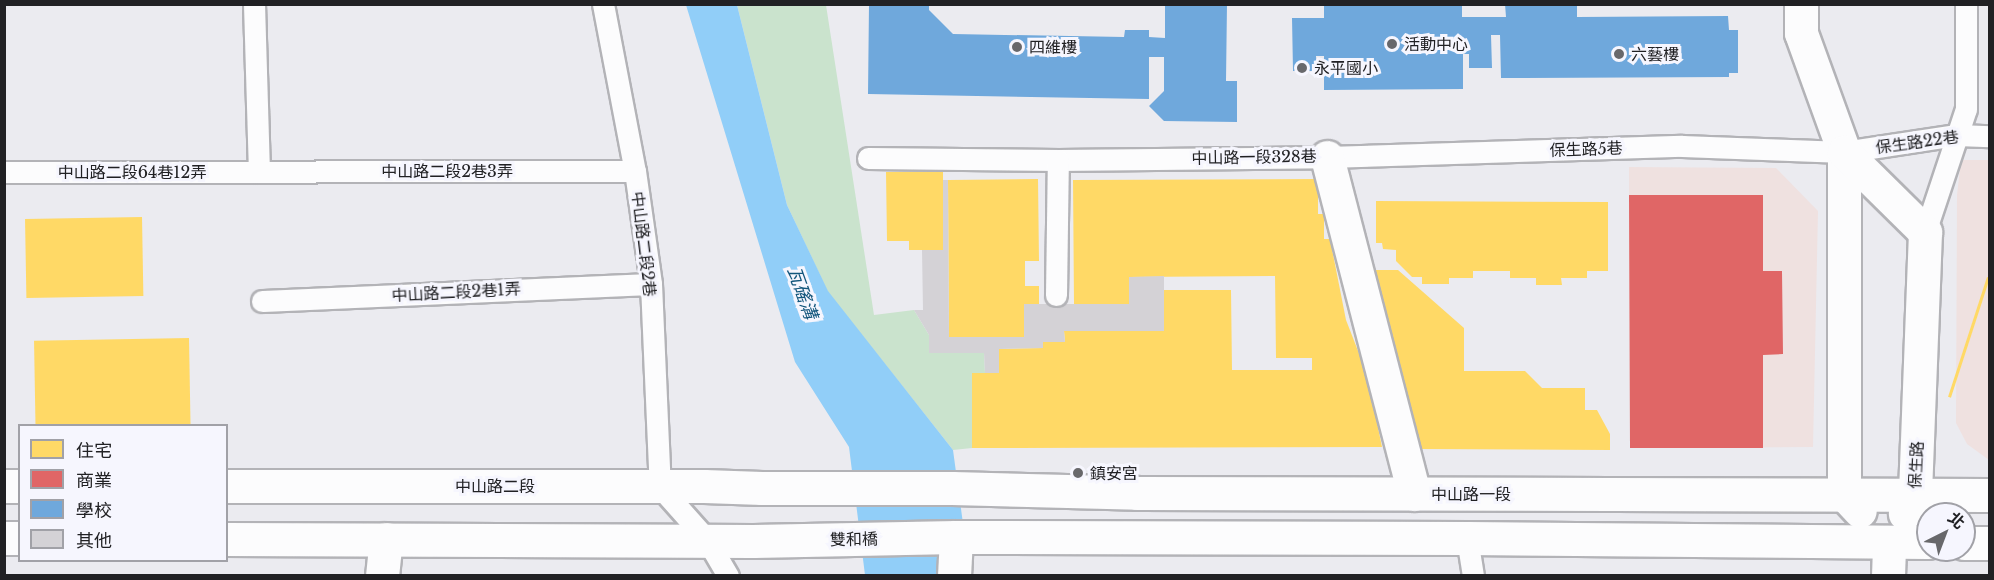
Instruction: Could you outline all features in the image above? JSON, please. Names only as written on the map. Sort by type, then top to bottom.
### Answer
[{"type":"street","points":[[1802,4],[1801,33],[1844,152],[1844,494],[1889,542],[1888,576]]},
{"type":"street","points":[[1844,152],[1925,232]]},
{"type":"street","name":"中山路一段328巷","points":[[1327,157],[1414,494]]},
{"type":"street","name":"保生路","points":[[1889,542],[1915,495],[1925,232]]},
{"type":"street","name":"中山路二段","points":[[228,486],[952,488]]},
{"type":"street","name":"中山路一段","points":[[952,488],[1137,494],[1989,495]]},
{"type":"street","points":[[954,576],[956,537],[1916,542]]},
{"type":"street","name":"雙和橋","points":[[707,540],[753,542],[956,537]]},
{"type":"street","points":[[228,539],[707,540]]},
{"type":"street","points":[[382,576],[386,539]]},
{"type":"lane","points":[[254,4],[259,172]]},
{"type":"lane","name":"中山路二段2巷","points":[[603,4],[635,171],[651,284],[660,487]]},
{"type":"lane","points":[[1925,232],[1966,109],[1966,4]]},
{"type":"lane","name":"保生路22巷","points":[[1844,152],[1957,135],[1989,136]]},
{"type":"lane","name":"保生路5巷","points":[[1327,157],[1682,146],[1844,152]]},
{"type":"lane","name":"中山路一段328巷","points":[[868,158],[1058,160],[1327,157]]},
{"type":"lane","points":[[1056,295],[1058,160]]},
{"type":"lane","name":"中山路二段2巷3弄","points":[[259,172],[635,171]]},
{"type":"lane","name":"中山路二段64巷12弄","points":[[4,172],[259,172]]},
{"type":"lane","name":"中山路二段2巷1弄","points":[[261,301],[651,284]]},
{"type":"lane","points":[[660,487],[707,540],[728,576]]},
{"type":"lane","points":[[1467,538],[1473,576]]},
{"type":"shaded area","points":[[1961,160],[1989,160],[1989,460],[1967,444],[1956,423],[1957,195]]},
{"type":"shaded area","points":[[1629,167],[1776,168],[1818,211],[1813,447],[1630,448]]},
{"type":"green space","points":[[737,5],[826,5],[874,315],[914,310],[929,335],[929,353],[984,353],[985,373],[972,374],[972,448],[953,450],[828,292],[787,205]]},
{"type":"water","name":"瓦磘溝","points":[[686,5],[737,5],[787,205],[828,291],[953,450],[970,575],[865,575],[849,447],[795,362]]},
{"type":"building: 住宅","points":[[886,172],[943,172],[943,250],[909,250],[909,241],[887,241]]},
{"type":"building: 住宅","points":[[1038,179],[1039,261],[1025,261],[1025,286],[1039,286],[1039,304],[1024,304],[1024,337],[949,337],[948,180]]},
{"type":"building: 住宅","points":[[1318,179],[1318,214],[1324,214],[1324,239],[1330,239],[1346,320],[1367,374],[1382,447],[972,448],[972,373],[999,373],[999,349],[1043,348],[1043,342],[1065,342],[1064,331],[1164,331],[1164,290],[1231,290],[1232,370],[1312,370],[1312,358],[1276,358],[1275,276],[1129,277],[1129,304],[1074,304],[1073,180]]},
{"type":"building: 住宅","points":[[1376,201],[1608,202],[1608,271],[1587,271],[1587,278],[1561,278],[1562,285],[1536,285],[1536,278],[1510,278],[1510,271],[1473,271],[1473,278],[1449,278],[1449,284],[1422,284],[1422,277],[1412,277],[1396,261],[1396,250],[1383,249],[1382,243],[1376,243]]},
{"type":"building: 住宅","points":[[142,217],[143,296],[26,298],[25,219]]},
{"type":"building: 住宅","points":[[1367,270],[1398,270],[1464,328],[1464,371],[1525,371],[1542,388],[1585,388],[1585,410],[1597,410],[1610,434],[1610,450],[1418,449]]},
{"type":"building: 住宅","points":[[1987,277],[1990,278],[1951,398],[1948,397]]},
{"type":"building: 住宅","points":[[189,338],[191,424],[35,424],[34,341]]},
{"type":"building: 商業","points":[[1629,195],[1763,195],[1763,271],[1782,271],[1783,354],[1763,355],[1763,448],[1630,448]]},
{"type":"building: 學校","name":"四維樓","points":[[869,4],[929,4],[929,10],[953,34],[1124,37],[1125,30],[1149,30],[1149,37],[1165,38],[1165,4],[1227,4],[1226,81],[1237,81],[1237,122],[1164,121],[1149,106],[1164,91],[1164,57],[1149,57],[1149,99],[868,94]]},
{"type":"building: 學校","points":[[1324,4],[1462,4],[1462,17],[1506,17],[1505,4],[1577,4],[1577,17],[1728,16],[1729,30],[1738,30],[1738,73],[1729,73],[1729,77],[1501,78],[1500,35],[1491,35],[1492,68],[1469,68],[1469,54],[1463,54],[1463,89],[1324,90],[1324,56],[1316,56],[1317,71],[1293,71],[1292,18],[1324,18]]},
{"type":"building: 其他","points":[[943,180],[948,180],[949,337],[1024,337],[1024,304],[1129,304],[1129,277],[1164,276],[1164,331],[1064,331],[1065,342],[1043,342],[1043,348],[999,349],[999,373],[985,373],[984,353],[929,353],[929,335],[914,310],[923,310],[922,250],[943,250]]},
{"type":"place","name":"活動中心","points":[[1392,44]]},
{"type":"place","name":"四維樓","points":[[1017,47]]},
{"type":"place","name":"六藝樓","points":[[1619,54]]},
{"type":"place","name":"永平國小","points":[[1302,68]]},
{"type":"place","name":"鎮安宮","points":[[1078,473]]}]
